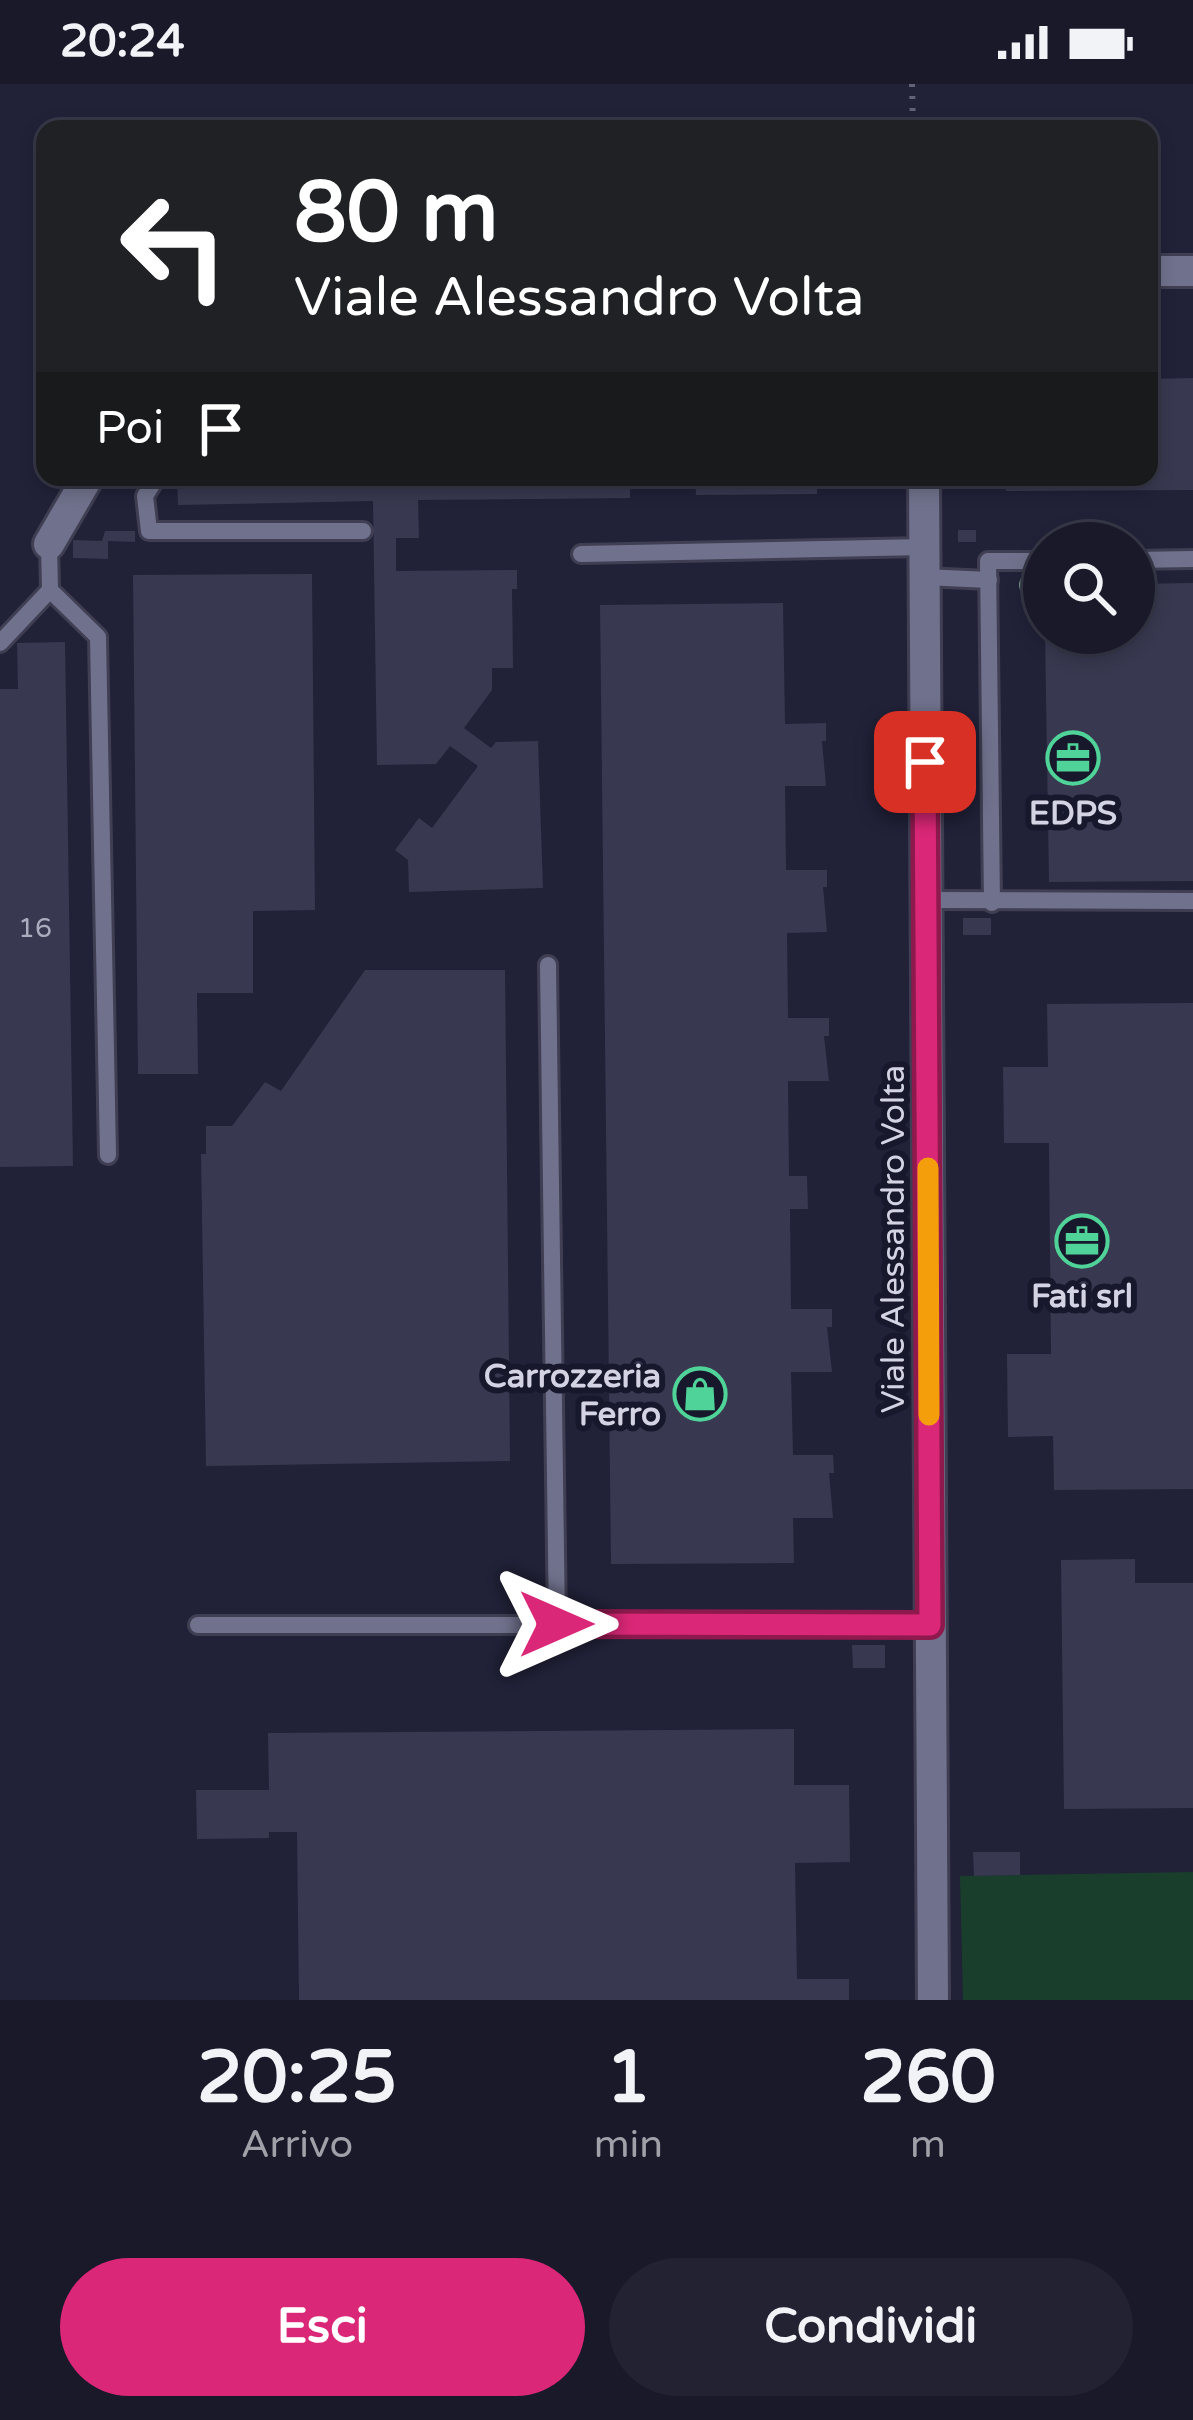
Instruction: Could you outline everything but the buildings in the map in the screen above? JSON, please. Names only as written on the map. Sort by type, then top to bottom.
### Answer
[{"type":"street","points":[[1158,272],[1193,272]]},
{"type":"street","points":[[50,544],[83,486]]},
{"type":"street","name":"Viale Alessandro Volta","points":[[924,486],[933,2000]]},
{"type":"lane","points":[[151,486],[145,496],[149,531],[363,531]]},
{"type":"lane","points":[[0,643],[50,590],[50,544]]},
{"type":"lane","points":[[580,554],[924,562],[988,580]]},
{"type":"lane","points":[[1155,560],[1193,559]]},
{"type":"lane","points":[[992,903],[988,561],[1023,561]]},
{"type":"lane","points":[[50,590],[98,637],[108,1155]]},
{"type":"lane","points":[[926,900],[1193,901]]},
{"type":"lane","points":[[548,964],[556,1624]]},
{"type":"lane","points":[[199,1624],[930,1625]]},
{"type":"path","points":[[912,84],[913,120]]},
{"type":"green space","points":[[1193,1872],[1193,2000],[963,2000],[960,1876]]},
{"type":"slow traffic","points":[[928,1168],[929,1415]]},
{"type":"place","name":"EDPS","points":[[1073,758]]},
{"type":"place","name":"Fati srl","points":[[1082,1241]]},
{"type":"place","name":"Carrozzeria Ferro","points":[[700,1394]]},
{"type":"route","points":[[556,1624],[930,1625],[925,762]]}]
